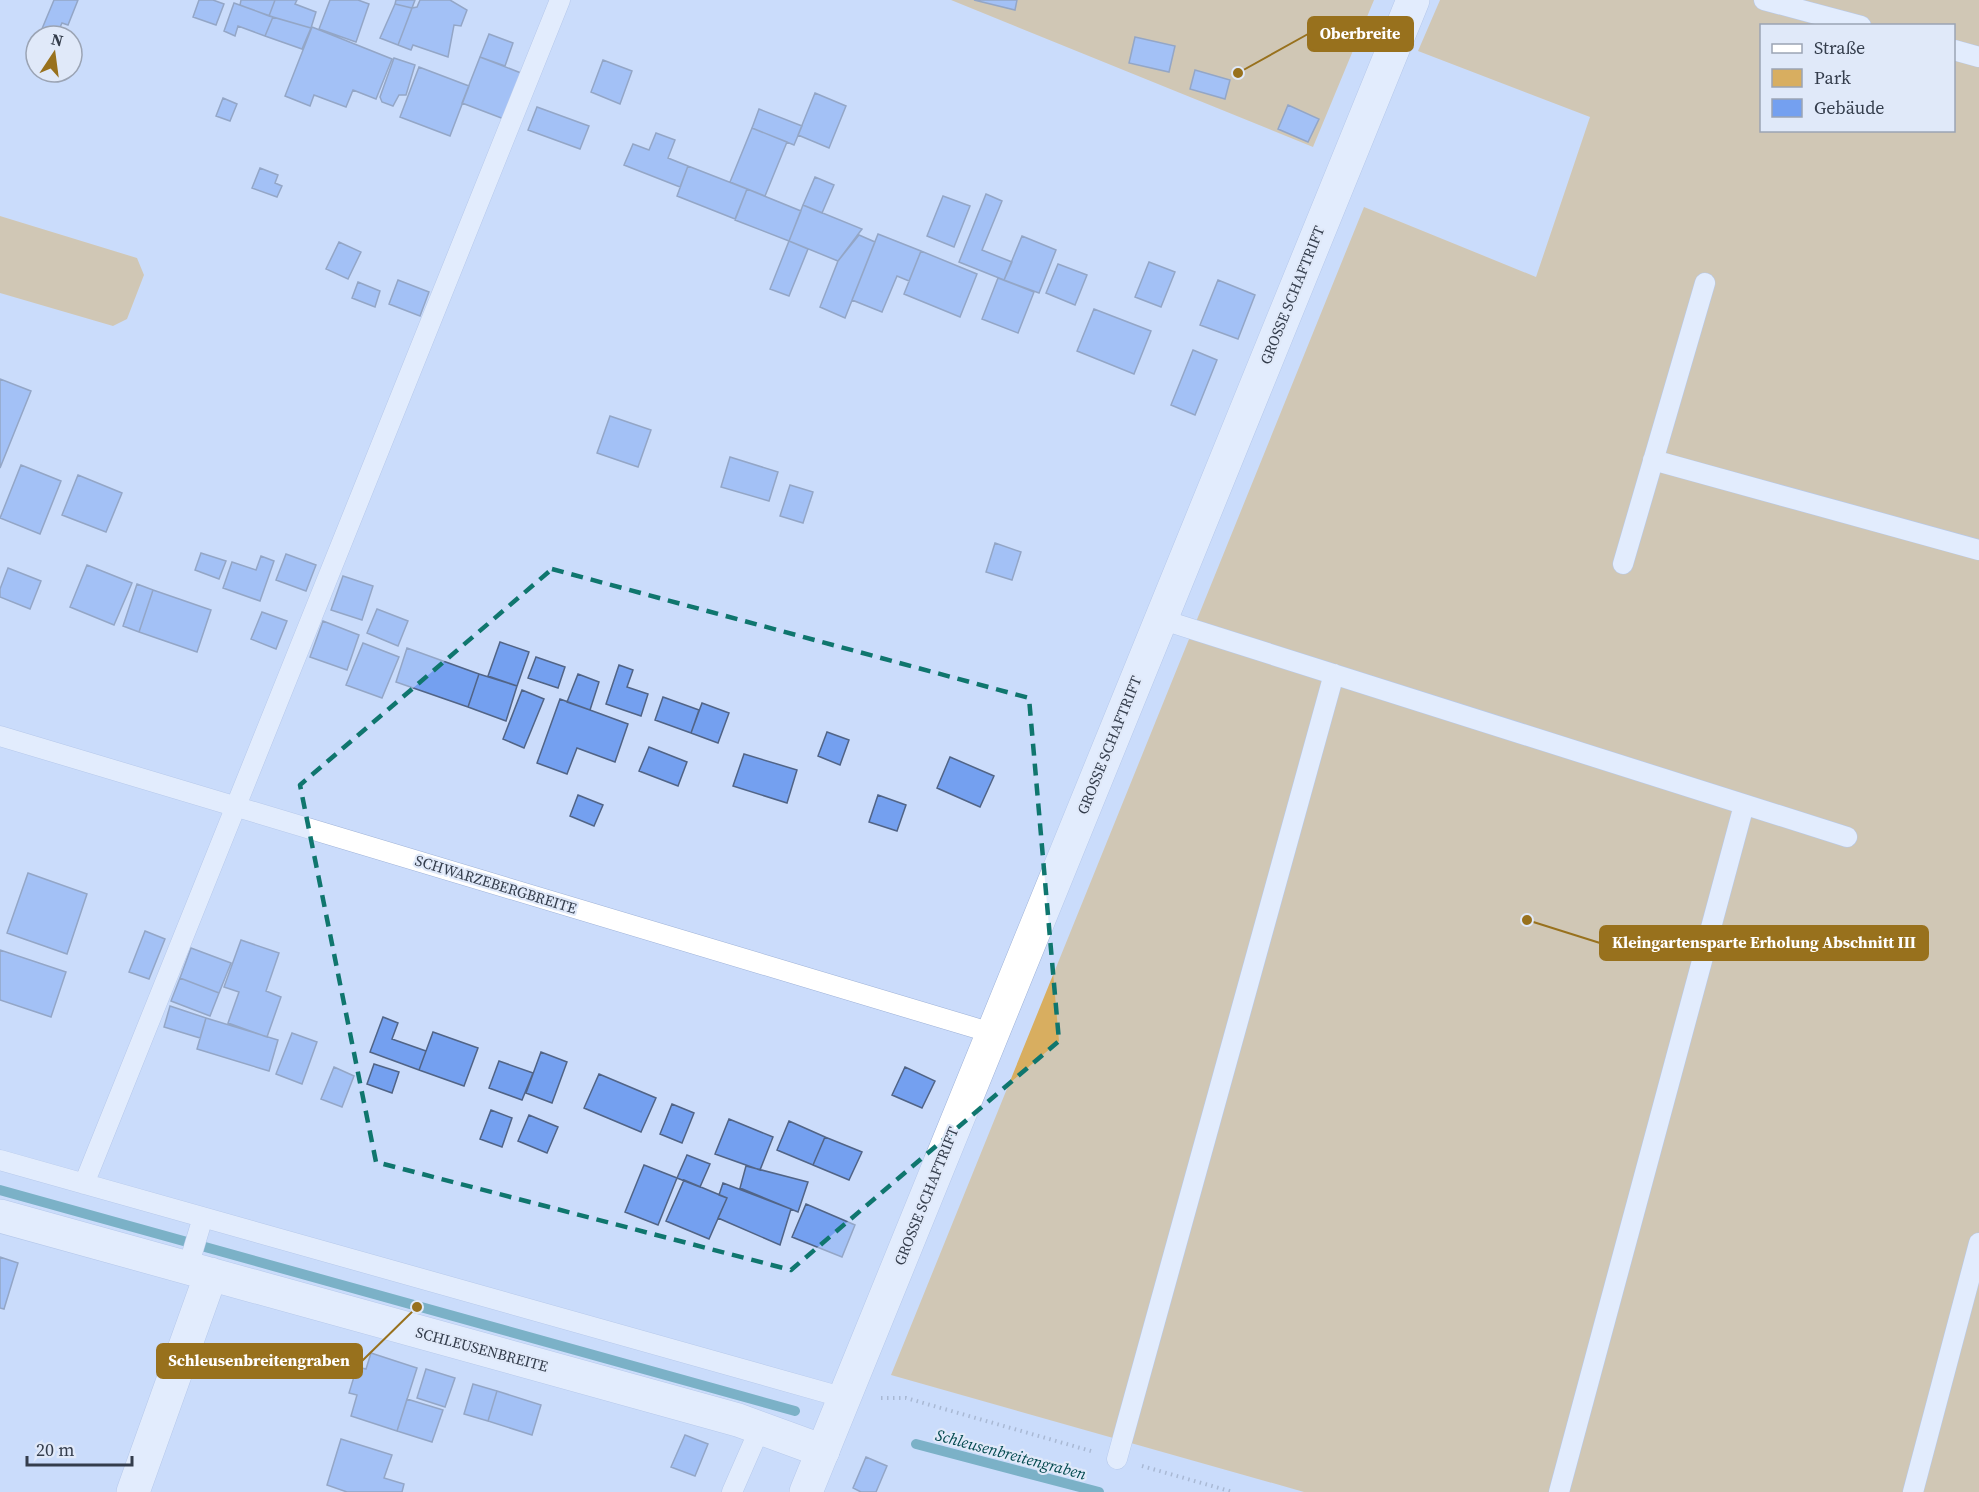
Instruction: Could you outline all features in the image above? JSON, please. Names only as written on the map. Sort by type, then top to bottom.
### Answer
[{"type":"street","name":"GROSSE SCHAFTRIFT","points":[[806,1492],[1413,0]]},
{"type":"street","name":"SCHLEUSENBREITE","points":[[0,1216],[760,1428],[823,1451]]},
{"type":"street","points":[[133,1492],[200,1271]]},
{"type":"lane","points":[[84,1184],[560,0]]},
{"type":"lane","points":[[1764,0],[1854,24]]},
{"type":"lane","points":[[1955,51],[1979,57]]},
{"type":"lane","points":[[1623,564],[1705,283]]},
{"type":"lane","points":[[1653,460],[1979,550]]},
{"type":"lane","points":[[1160,619],[1847,837]]},
{"type":"lane","points":[[1117,1459],[1334,674]]},
{"type":"lane","name":"SCHWARZEBERGBREITE","points":[[0,736],[992,1033]]},
{"type":"lane","points":[[1559,1492],[1744,805]]},
{"type":"lane","points":[[0,1160],[844,1398]]},
{"type":"lane","points":[[200,1271],[203,1217]]},
{"type":"lane","points":[[1913,1492],[1979,1243]]},
{"type":"lane","points":[[732,1492],[760,1428]]},
{"type":"path","points":[[844,1398],[906,1398],[1233,1492]]},
{"type":"highlighted area","points":[[552,569],[1029,698],[1059,1041],[791,1270],[376,1162],[300,785]]},
{"type":"green space","points":[[951,0],[1374,0],[1313,147]]},
{"type":"green space","points":[[1440,0],[1979,0],[1979,1492],[1304,1492],[891,1375],[1364,207],[1536,277],[1590,117],[1418,51]]},
{"type":"green space","points":[[0,216],[137,258],[144,275],[127,319],[113,326],[0,293]]},
{"type":"building","points":[[54,0],[78,0],[68,24],[44,24]]},
{"type":"building","points":[[199,0],[213,0],[224,4],[216,25],[193,17]]},
{"type":"building","points":[[241,0],[275,0],[269,16],[240,5]]},
{"type":"building","points":[[275,0],[297,0],[295,4],[316,12],[311,28],[269,16]]},
{"type":"building","points":[[330,0],[358,0],[369,4],[356,42],[319,29]]},
{"type":"building","points":[[396,0],[415,0],[412,8],[395,4]]},
{"type":"building","points":[[420,0],[450,0],[467,10],[461,26],[454,25],[448,57],[413,45],[411,50],[398,45],[412,8],[417,7]]},
{"type":"building","points":[[974,0],[1017,0],[1015,10]]},
{"type":"building","points":[[234,3],[273,17],[265,36],[238,26],[235,36],[224,31]]},
{"type":"building","points":[[395,4],[412,8],[398,45],[380,38]]},
{"type":"building","points":[[273,17],[311,28],[302,49],[265,36]]},
{"type":"building","points":[[312,27],[392,59],[376,99],[353,90],[346,107],[314,95],[310,106],[285,96]]},
{"type":"building","points":[[489,34],[513,43],[505,66],[480,57]]},
{"type":"building","points":[[1135,37],[1175,46],[1169,72],[1129,63]]},
{"type":"building","points":[[480,57],[521,73],[504,119],[462,103]]},
{"type":"building","points":[[394,58],[415,65],[406,95],[399,95],[393,106],[382,102],[380,97]]},
{"type":"building","points":[[603,60],[632,71],[620,104],[591,92]]},
{"type":"building","points":[[419,67],[469,86],[450,136],[400,117]]},
{"type":"building","points":[[1195,70],[1230,80],[1225,99],[1190,89]]},
{"type":"building","points":[[815,93],[846,106],[829,148],[798,135]]},
{"type":"building","points":[[223,98],[237,104],[230,121],[216,116]]},
{"type":"building","points":[[1288,105],[1319,119],[1308,142],[1278,129]]},
{"type":"building","points":[[537,107],[589,126],[580,149],[528,130]]},
{"type":"building","points":[[759,109],[802,126],[794,145],[752,128]]},
{"type":"building","points":[[752,128],[787,142],[765,196],[730,182]]},
{"type":"building","points":[[656,133],[675,140],[668,158],[688,166],[680,187],[624,165],[633,144],[649,150]]},
{"type":"building","points":[[688,166],[747,189],[735,219],[677,196]]},
{"type":"building","points":[[260,168],[278,175],[275,183],[282,186],[277,197],[252,188]]},
{"type":"building","points":[[815,177],[834,185],[822,213],[803,205]]},
{"type":"building","points":[[747,189],[801,211],[789,241],[735,220]]},
{"type":"building","points":[[986,194],[1002,201],[982,250],[1012,262],[1004,280],[959,262]]},
{"type":"building","points":[[943,196],[970,206],[954,247],[927,236]]},
{"type":"building","points":[[803,205],[862,229],[838,261],[789,241]]},
{"type":"building","points":[[878,234],[921,251],[909,281],[897,276],[882,312],[852,300]]},
{"type":"building","points":[[859,235],[875,242],[845,318],[820,307],[838,261]]},
{"type":"building","points":[[1022,236],[1056,250],[1039,293],[1004,280]]},
{"type":"building","points":[[789,241],[808,249],[789,296],[770,289]]},
{"type":"building","points":[[339,242],[361,252],[348,279],[326,269]]},
{"type":"building","points":[[921,251],[977,274],[960,317],[904,294]]},
{"type":"building","points":[[1149,262],[1175,272],[1161,307],[1135,297]]},
{"type":"building","points":[[1058,264],[1087,275],[1075,305],[1046,293]]},
{"type":"building","points":[[998,278],[1034,292],[1018,333],[982,319]]},
{"type":"building","points":[[398,280],[429,292],[420,316],[389,304]]},
{"type":"building","points":[[1218,280],[1255,295],[1238,339],[1200,325]]},
{"type":"building","points":[[358,282],[380,291],[375,307],[352,298]]},
{"type":"building","points":[[1094,309],[1151,331],[1134,374],[1077,351]]},
{"type":"building","points":[[1193,350],[1217,360],[1195,415],[1171,405]]},
{"type":"building","points":[[0,379],[31,391],[0,468]]},
{"type":"building","points":[[610,416],[651,430],[638,467],[597,453]]},
{"type":"building","points":[[730,457],[778,472],[769,501],[721,487]]},
{"type":"building","points":[[21,465],[61,481],[40,534],[0,518]]},
{"type":"building","points":[[78,475],[122,493],[106,532],[62,515]]},
{"type":"building","points":[[790,485],[813,492],[803,523],[780,516]]},
{"type":"building","points":[[995,543],[1021,552],[1012,580],[986,572]]},
{"type":"building","points":[[201,553],[226,561],[219,579],[195,570]]},
{"type":"building","points":[[286,554],[316,565],[306,591],[276,580]]},
{"type":"building","points":[[261,556],[274,561],[260,601],[223,588],[232,562],[256,570]]},
{"type":"building","points":[[87,565],[132,583],[114,625],[70,607]]},
{"type":"building","points":[[8,568],[41,581],[30,609],[0,597],[0,589]]},
{"type":"building","points":[[343,576],[373,586],[362,620],[331,610]]},
{"type":"building","points":[[137,584],[153,590],[139,632],[123,626]]},
{"type":"building","points":[[153,590],[211,610],[197,652],[139,632]]},
{"type":"building","points":[[377,609],[408,621],[398,646],[367,633]]},
{"type":"building","points":[[262,612],[287,621],[276,649],[251,639]]},
{"type":"building","points":[[323,621],[359,635],[347,670],[310,657]]},
{"type":"building","points":[[500,642],[529,652],[517,686],[488,676]]},
{"type":"building","points":[[363,643],[399,657],[382,698],[346,685]]},
{"type":"building","points":[[407,648],[479,674],[468,707],[396,682]]},
{"type":"building","points":[[536,657],[565,667],[558,688],[528,678]]},
{"type":"building","points":[[619,665],[633,670],[627,687],[648,694],[641,716],[606,704]]},
{"type":"building","points":[[479,674],[517,686],[506,721],[468,707]]},
{"type":"building","points":[[578,674],[599,682],[590,710],[567,702]]},
{"type":"building","points":[[522,690],[544,699],[524,748],[503,739]]},
{"type":"building","points":[[663,697],[699,710],[691,733],[655,720]]},
{"type":"building","points":[[560,699],[628,724],[615,762],[577,748],[567,774],[537,763]]},
{"type":"building","points":[[702,703],[729,713],[718,743],[691,733]]},
{"type":"building","points":[[827,732],[849,740],[840,765],[818,756]]},
{"type":"building","points":[[649,747],[687,762],[678,786],[639,771]]},
{"type":"building","points":[[744,754],[797,770],[787,803],[733,786]]},
{"type":"building","points":[[950,757],[994,776],[980,807],[937,788]]},
{"type":"building","points":[[578,795],[603,805],[594,826],[570,816]]},
{"type":"building","points":[[878,795],[906,805],[897,831],[869,822]]},
{"type":"building","points":[[28,873],[87,894],[67,954],[7,933]]},
{"type":"building","points":[[145,931],[165,939],[149,979],[129,972]]},
{"type":"building","points":[[241,940],[279,953],[266,991],[281,997],[267,1037],[228,1023],[239,992],[224,987]]},
{"type":"building","points":[[191,948],[231,963],[219,993],[180,978]]},
{"type":"building","points":[[0,950],[66,972],[51,1017],[0,1000]]},
{"type":"building","points":[[180,978],[219,993],[210,1016],[171,1001]]},
{"type":"building","points":[[170,1006],[206,1018],[200,1038],[164,1027]]},
{"type":"building","points":[[383,1017],[398,1023],[392,1039],[426,1051],[419,1070],[370,1052]]},
{"type":"building","points":[[206,1018],[278,1040],[269,1071],[197,1049]]},
{"type":"building","points":[[433,1032],[478,1048],[464,1086],[419,1070]]},
{"type":"building","points":[[292,1033],[317,1042],[302,1084],[276,1074]]},
{"type":"building","points":[[541,1052],[567,1062],[552,1103],[526,1093]]},
{"type":"building","points":[[499,1061],[533,1073],[522,1100],[489,1088]]},
{"type":"building","points":[[374,1064],[399,1072],[392,1093],[367,1084]]},
{"type":"building","points":[[334,1067],[354,1076],[342,1107],[321,1099]]},
{"type":"building","points":[[905,1067],[935,1081],[922,1108],[892,1095]]},
{"type":"building","points":[[599,1074],[656,1098],[641,1132],[584,1108]]},
{"type":"building","points":[[672,1104],[694,1113],[682,1143],[660,1134]]},
{"type":"building","points":[[491,1110],[512,1118],[502,1147],[480,1139]]},
{"type":"building","points":[[529,1115],[558,1127],[547,1153],[518,1141]]},
{"type":"building","points":[[729,1119],[773,1137],[760,1170],[715,1154]]},
{"type":"building","points":[[789,1121],[825,1137],[813,1165],[777,1150]]},
{"type":"building","points":[[825,1137],[862,1152],[849,1180],[813,1165]]},
{"type":"building","points":[[687,1155],[710,1164],[700,1187],[677,1178]]},
{"type":"building","points":[[644,1165],[677,1178],[658,1225],[625,1212]]},
{"type":"building","points":[[746,1166],[808,1182],[798,1212],[740,1188]]},
{"type":"building","points":[[684,1180],[727,1198],[709,1239],[666,1221]]},
{"type":"building","points":[[723,1183],[791,1209],[780,1245],[718,1218],[727,1198],[719,1195]]},
{"type":"building","points":[[806,1204],[855,1225],[842,1257],[792,1237]]},
{"type":"building","points":[[0,1257],[18,1263],[4,1309],[0,1308]]},
{"type":"building","points":[[371,1353],[417,1368],[397,1431],[351,1416],[357,1395],[349,1393],[357,1367],[366,1369]]},
{"type":"building","points":[[426,1369],[455,1378],[445,1407],[417,1398]]},
{"type":"building","points":[[473,1384],[497,1391],[488,1421],[464,1414]]},
{"type":"building","points":[[497,1391],[541,1405],[532,1435],[488,1421]]},
{"type":"building","points":[[407,1399],[443,1410],[432,1442],[397,1431]]},
{"type":"building","points":[[685,1435],[708,1444],[695,1476],[671,1467]]},
{"type":"building","points":[[341,1439],[392,1455],[384,1478],[404,1484],[402,1492],[347,1492],[327,1485]]},
{"type":"building","points":[[866,1457],[887,1466],[876,1492],[861,1492],[853,1488]]},
{"type":"waterway","name":"Schleusenbreitengraben","points":[[0,1190],[795,1411]]},
{"type":"waterway","name":"Schleusenbreitengraben","points":[[916,1444],[1099,1492]]},
{"type":"place","name":"Oberbreite","points":[[1238,73]]},
{"type":"place","name":"Kleingartensparte Erholung Abschnitt III","points":[[1527,920]]},
{"type":"place","name":"Schleusenbreitengraben","points":[[417,1307]]}]
